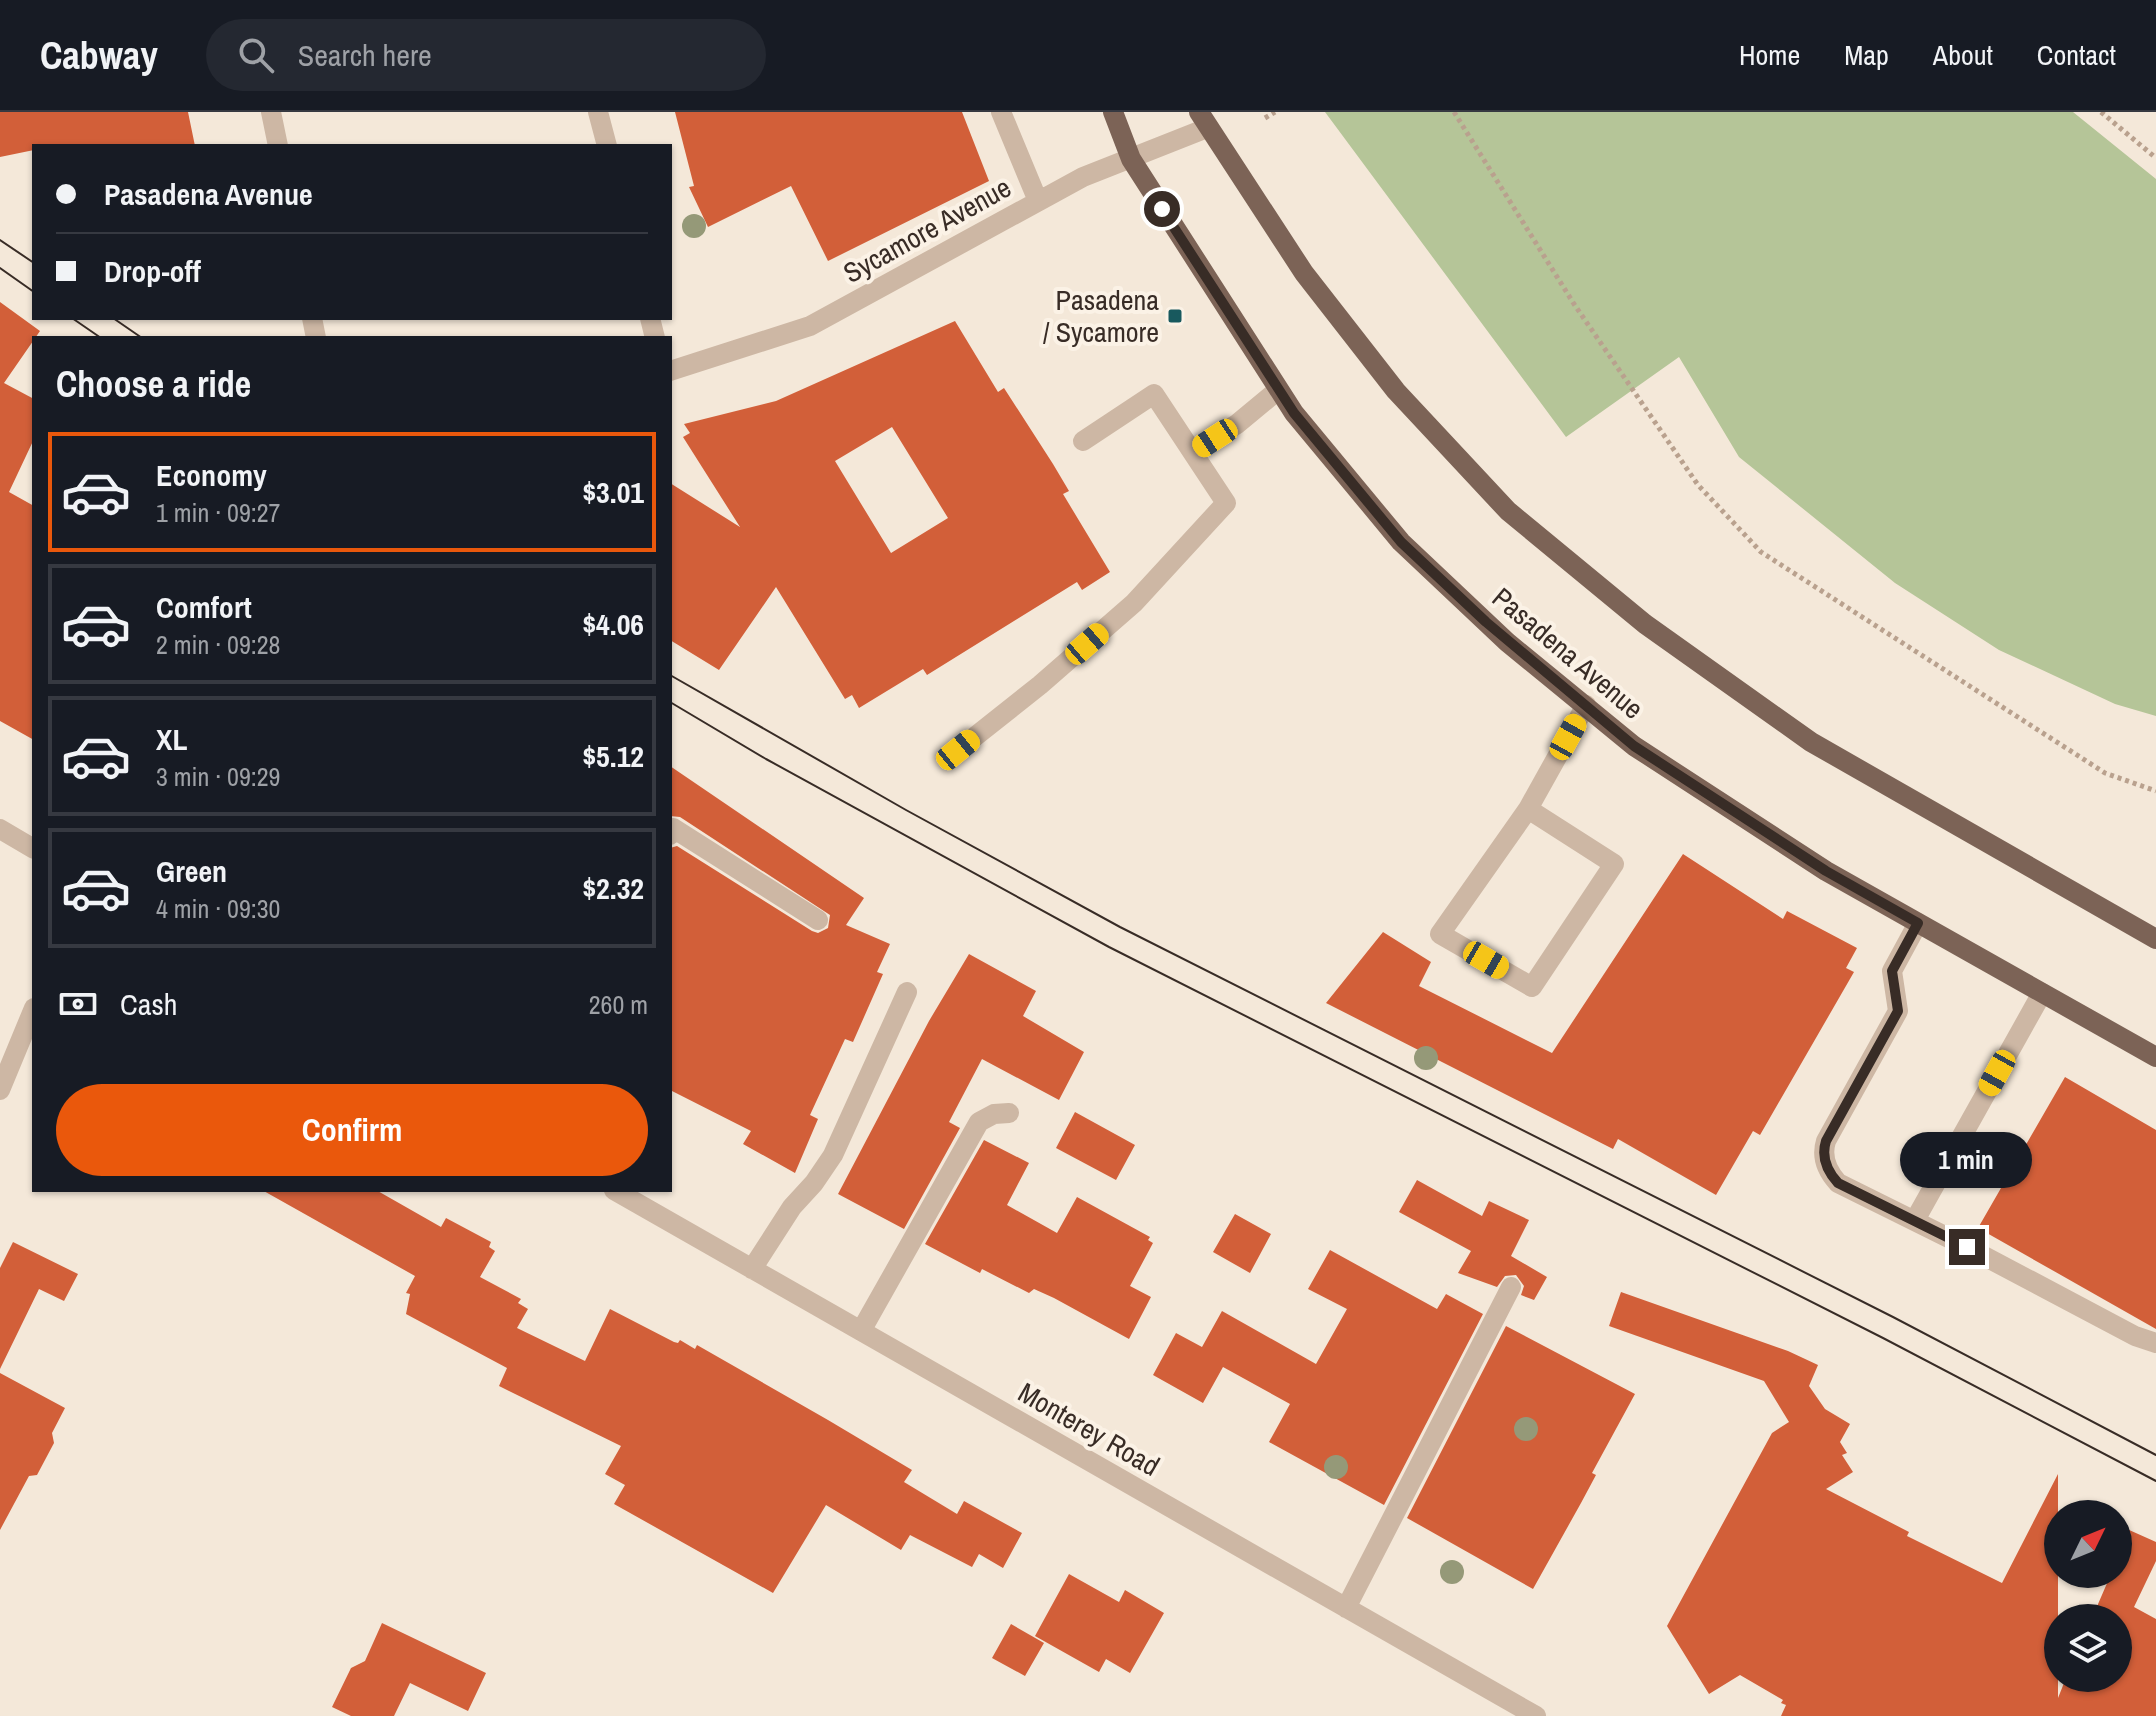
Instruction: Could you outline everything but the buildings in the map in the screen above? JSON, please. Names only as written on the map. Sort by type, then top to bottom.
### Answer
[{"type":"main road","name":"Pasadena Avenue","points":[[1113,112],[1131,159],[1294,413],[1401,542],[1507,642],[1634,746],[1826,871],[2156,1057]]},
{"type":"main road","points":[[1203,120],[1304,273],[1396,391],[1508,511],[1645,624],[1811,742],[2156,939]]},
{"type":"street","points":[[271,112],[278,144]]},
{"type":"street","points":[[598,112],[606,144]]},
{"type":"street","points":[[1001,112],[1038,201]]},
{"type":"street","name":"Sycamore Avenue","points":[[672,370],[810,326],[1083,177],[1131,159],[1203,120]]},
{"type":"street","points":[[1193,452],[1237,424],[1278,390]]},
{"type":"street","points":[[958,750],[1040,685],[1134,603],[1226,503],[1154,394],[1083,441]]},
{"type":"street","points":[[1528,809],[1614,864],[1532,987],[1440,934],[1528,809],[1586,705]]},
{"type":"street","points":[[672,830],[673,828],[818,920]]},
{"type":"street","points":[[0,829],[32,848]]},
{"type":"street","points":[[1918,923],[1892,971],[1898,1011],[1823,1148],[1826,1166],[1838,1183],[2135,1336],[2156,1343]]},
{"type":"street","points":[[752,1269],[792,1207],[814,1183],[833,1155],[907,992]]},
{"type":"street","points":[[1915,1220],[2042,993]]},
{"type":"street","points":[[0,1090],[32,1013]]},
{"type":"street","points":[[861,1331],[979,1122],[994,1114],[1009,1113]]},
{"type":"street","name":"Monterey Road","points":[[617,1192],[1536,1716]]},
{"type":"street","points":[[1346,1608],[1511,1287]]},
{"type":"path","points":[[1265,118],[1275,112]]},
{"type":"path","points":[[1454,112],[1574,304],[1698,485],[1761,552],[2105,773],[2156,791]]},
{"type":"path","points":[[2101,112],[2156,158]]},
{"type":"green space","points":[[1325,112],[2073,112],[2156,179],[2156,716],[2115,704],[1999,650],[1895,583],[1739,457],[1679,357],[1566,437]]},
{"type":"tram line","points":[[0,240],[32,262]]},
{"type":"tram line","points":[[0,268],[32,291]]},
{"type":"tram line","points":[[75,320],[98,336]]},
{"type":"tram line","points":[[116,320],[139,336]]},
{"type":"tram line","points":[[672,676],[906,810],[1120,927],[1893,1317],[2156,1455]]},
{"type":"tram line","points":[[672,703],[766,759],[1109,947],[1883,1338],[2156,1481]]},
{"type":"place","name":"Pasadena / Sycamore","points":[[1175,316]]},
{"type":"route","points":[[1162,209],[1294,413],[1401,542],[1507,642],[1634,746],[1826,871],[1918,923],[1892,971],[1898,1011],[1826,1141],[1824,1157],[1831,1176],[1838,1183],[1967,1247]]}]
